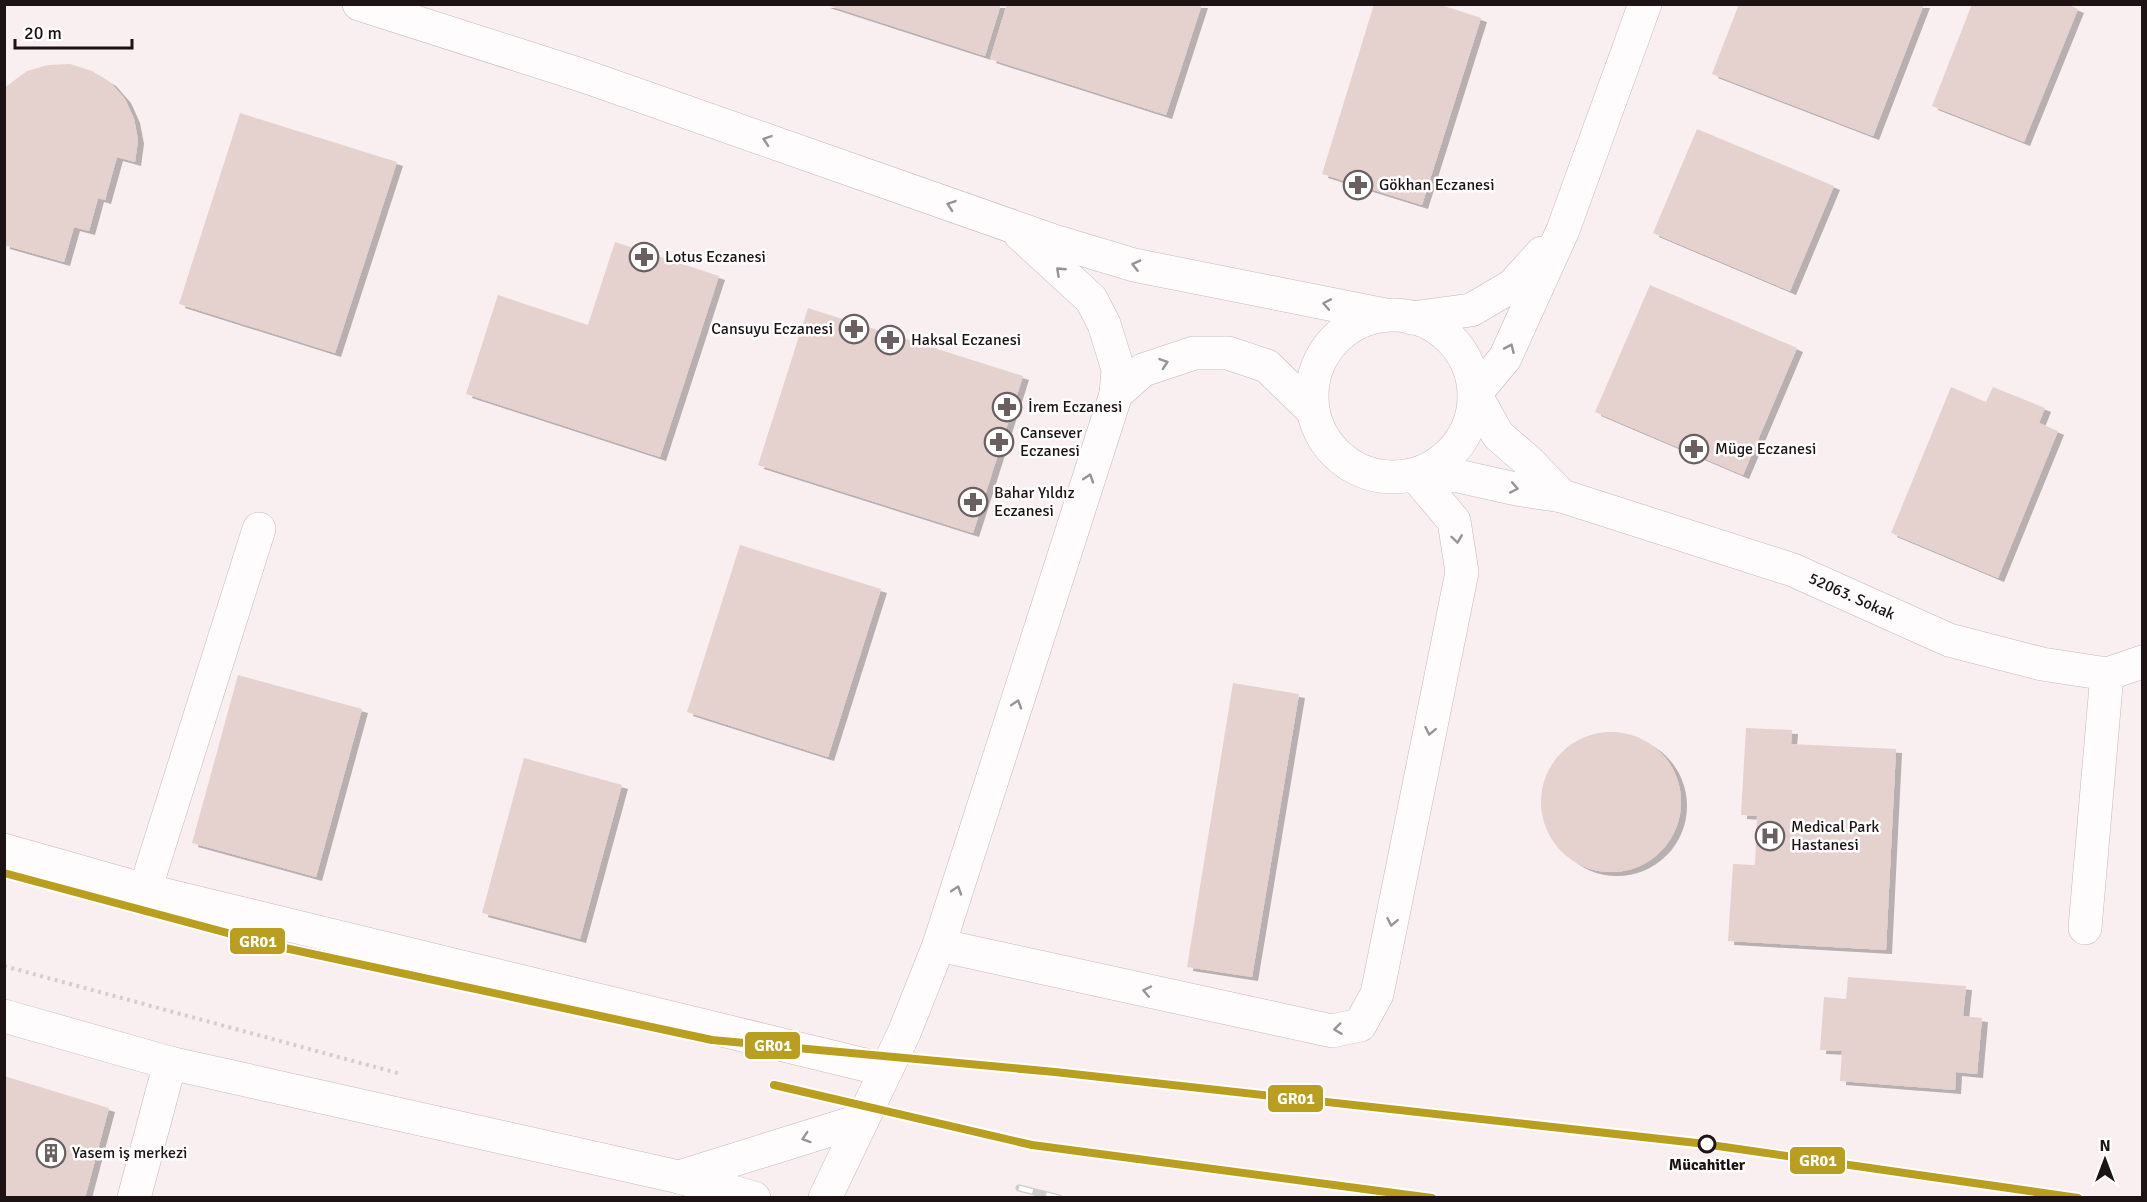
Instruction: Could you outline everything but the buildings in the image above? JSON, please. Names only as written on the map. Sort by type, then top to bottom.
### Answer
[{"type":"street","points":[[359,4],[592,79],[1012,227],[1134,265],[1399,317],[1436,327],[1456,345],[1470,368],[1475,394],[1498,435],[1529,462],[1562,496]]},
{"type":"street","points":[[1563,230],[1512,286],[1472,310],[1359,322],[1336,338],[1321,359],[1312,385],[1313,411],[1322,436],[1339,457],[1362,471],[1388,477],[1414,475],[1439,464],[1458,445],[1471,421],[1475,394],[1505,358],[1563,230],[1645,4]]},
{"type":"street","points":[[825,1197],[904,1033],[939,945],[1116,394],[1118,369],[1104,324],[1091,299],[1012,227]]},
{"type":"street","points":[[1116,394],[1143,370],[1194,353],[1228,353],[1267,366],[1313,411]]},
{"type":"street","points":[[939,945],[1332,1031],[1360,1025],[1377,994],[1462,572],[1454,521],[1414,475]]},
{"type":"street","name":"52063. Sokak","points":[[1414,475],[1458,476],[1516,489],[1562,496],[1793,570],[1949,640],[2042,664],[2107,674],[2142,662]]},
{"type":"street","points":[[146,890],[259,529]]},
{"type":"street","points":[[2085,928],[2107,674]]},
{"type":"street","points":[[4,850],[146,890],[886,1070]]},
{"type":"street","points":[[4,1016],[170,1063],[679,1177],[754,1197]]},
{"type":"street","points":[[134,1197],[170,1063]]},
{"type":"street","points":[[679,1177],[862,1120]]},
{"type":"path","points":[[4,966],[407,1076]]},
{"type":"railway","points":[[1019,1188],[1059,1198]]},
{"type":"transit line","name":"GR01","points":[[4,873],[280,947],[712,1040],[1055,1072],[1697,1143],[2078,1198]]},
{"type":"transit line","name":"GR01","points":[[774,1085],[1032,1145],[1432,1198]]},
{"type":"place","name":"Gökhan Eczanesi","points":[[1358,185]]},
{"type":"place","name":"Lotus Eczanesi","points":[[644,257]]},
{"type":"place","name":"Cansuyu Eczanesi","points":[[854,329]]},
{"type":"place","name":"Haksal Eczanesi","points":[[890,340]]},
{"type":"place","name":"İrem Eczanesi","points":[[1007,407]]},
{"type":"place","name":"Cansever Eczanesi","points":[[999,442]]},
{"type":"place","name":"Müge Eczanesi","points":[[1694,449]]},
{"type":"place","name":"Bahar Yıldız Eczanesi","points":[[973,502]]},
{"type":"place","name":"Medical Park Hastanesi","points":[[1770,836]]},
{"type":"place","name":"Mücahitler","points":[[1707,1144]]},
{"type":"place","name":"Yasem iş merkezi","points":[[51,1153]]}]
